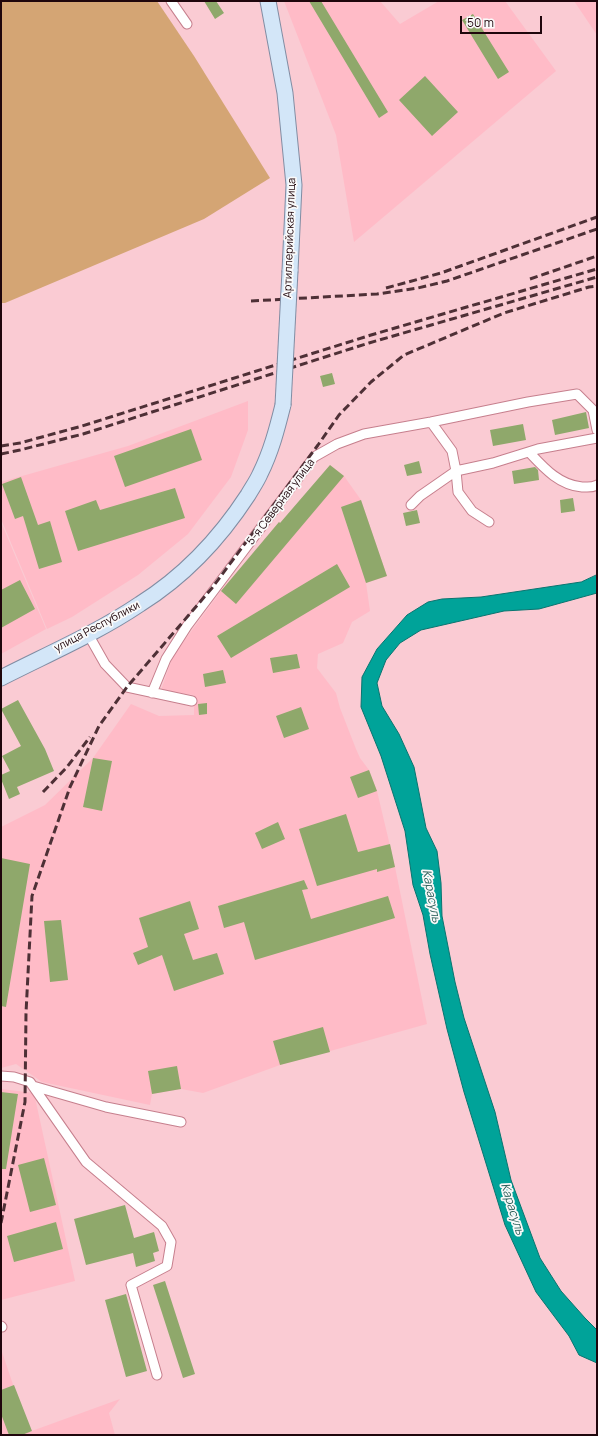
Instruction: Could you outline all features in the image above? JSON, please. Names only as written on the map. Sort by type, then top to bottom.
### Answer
[{"type":"main road","name":"Артиллерийская улица","points":[[268,1],[285,93],[294,186],[283,405]]},
{"type":"main road","name":"улица Республики","points":[[1,678],[109,623],[141,604],[170,582],[195,560],[217,536],[240,507],[260,476],[274,442],[283,405]]},
{"type":"street","points":[[171,1],[187,24]]},
{"type":"street","name":"5-я Северная улица","points":[[152,693],[166,659],[187,626],[261,530],[314,457],[337,444],[364,434],[577,394],[593,410],[597,430]]},
{"type":"street","points":[[431,422],[452,451],[458,492],[472,511],[489,522]]},
{"type":"street","points":[[411,505],[420,496],[456,472],[493,463],[538,449],[597,438]]},
{"type":"street","points":[[529,452],[558,479],[575,486],[593,488],[597,485]]},
{"type":"street","points":[[88,634],[105,664],[128,687],[192,701]]},
{"type":"street","points":[[1,1076],[14,1077],[30,1082],[86,1162],[162,1226],[171,1242],[167,1266],[131,1285],[157,1375]]},
{"type":"street","points":[[33,1086],[106,1107],[181,1122]]},
{"type":"shaded area","points":[[1,1],[157,1],[194,56],[270,178],[204,219],[5,303],[1,303]]},
{"type":"shaded area","points":[[284,1],[380,1],[400,24],[439,1],[505,1],[556,71],[354,242],[336,135]]},
{"type":"shaded area","points":[[574,1],[597,1],[597,35]]},
{"type":"shaded area","points":[[248,401],[248,430],[231,477],[188,534],[138,575],[72,617],[47,629],[1,519],[1,482],[128,446]]},
{"type":"shaded area","points":[[330,465],[344,476],[361,500],[387,576],[366,583],[370,611],[352,622],[343,643],[318,654],[317,668],[336,693],[340,708],[356,749],[360,758],[369,770],[377,791],[395,867],[427,1024],[280,1065],[203,1093],[181,1089],[152,1094],[150,1105],[42,1082],[16,1064],[1,1068],[1,827],[45,805],[93,758],[131,704],[159,716],[194,715],[194,695],[161,690],[173,656],[221,591],[279,522],[281,523]]},
{"type":"shaded area","points":[[1,522],[46,629],[1,654]]},
{"type":"shaded area","points":[[1,1089],[34,1093],[75,1281],[1,1300]]},
{"type":"shaded area","points":[[1,1349],[29,1432],[120,1399],[109,1413],[115,1435],[1,1435]]},
{"type":"water","name":"Карасуль","points":[[597,575],[597,593],[539,609],[504,611],[421,630],[400,643],[386,660],[377,683],[382,706],[399,734],[414,767],[426,828],[437,851],[441,883],[442,916],[455,982],[464,1018],[495,1112],[511,1180],[540,1258],[561,1291],[597,1330],[597,1363],[579,1355],[569,1336],[536,1292],[505,1225],[464,1092],[447,1029],[423,915],[413,885],[405,831],[381,756],[361,707],[362,677],[377,649],[407,615],[428,602],[442,599],[481,597],[581,582]]},
{"type":"building","points":[[204,1],[216,1],[224,13],[215,19]]},
{"type":"building","points":[[309,1],[321,1],[388,112],[379,118]]},
{"type":"building","points":[[473,14],[509,72],[498,79],[462,20]]},
{"type":"building","points":[[425,76],[458,112],[432,136],[399,100]]},
{"type":"building","points":[[332,373],[335,384],[323,387],[320,376]]},
{"type":"building","points":[[586,412],[589,428],[555,435],[552,420]]},
{"type":"building","points":[[523,424],[526,440],[493,446],[490,430]]},
{"type":"building","points":[[191,429],[202,460],[125,487],[114,456]]},
{"type":"building","points":[[419,461],[422,473],[407,476],[404,465]]},
{"type":"building","points":[[330,465],[344,476],[236,604],[221,591],[279,522],[280,523]]},
{"type":"building","points":[[535,467],[538,470],[539,480],[514,484],[512,471]]},
{"type":"building","points":[[21,477],[38,525],[50,521],[62,562],[39,569],[23,516],[15,519],[2,484]]},
{"type":"building","points":[[175,488],[185,518],[78,551],[65,511],[96,500],[100,510]]},
{"type":"building","points":[[573,498],[575,511],[561,513],[560,500]]},
{"type":"building","points":[[361,500],[387,576],[366,583],[341,507]]},
{"type":"building","points":[[417,510],[420,523],[406,526],[403,513]]},
{"type":"building","points":[[337,564],[350,587],[231,658],[217,636]]},
{"type":"building","points":[[20,580],[35,609],[1,628],[1,590]]},
{"type":"building","points":[[297,654],[300,668],[273,673],[270,658]]},
{"type":"building","points":[[223,670],[226,683],[205,687],[203,674]]},
{"type":"building","points":[[18,700],[45,749],[54,771],[17,787],[20,794],[9,799],[1,779],[1,775],[10,771],[2,756],[21,746],[1,709]]},
{"type":"building","points":[[207,703],[207,714],[199,715],[198,704]]},
{"type":"building","points":[[301,707],[309,729],[284,738],[276,716]]},
{"type":"building","points":[[93,758],[112,761],[102,811],[83,807]]},
{"type":"building","points":[[369,770],[377,791],[358,798],[350,777]]},
{"type":"building","points":[[346,814],[358,852],[390,844],[395,867],[377,872],[377,869],[317,886],[299,829]]},
{"type":"building","points":[[278,822],[285,839],[262,849],[255,833]]},
{"type":"building","points":[[1,858],[30,864],[6,1007],[1,1006]]},
{"type":"building","points":[[304,880],[308,889],[302,890],[311,919],[388,896],[395,918],[255,960],[244,922],[224,928],[218,906]]},
{"type":"building","points":[[190,901],[199,929],[184,934],[193,960],[217,953],[224,974],[174,991],[162,955],[138,965],[133,953],[148,947],[139,918]]},
{"type":"building","points":[[61,920],[68,980],[50,982],[44,921]]},
{"type":"building","points":[[323,1027],[330,1052],[280,1065],[273,1041]]},
{"type":"building","points":[[177,1066],[181,1089],[152,1094],[148,1071]]},
{"type":"building","points":[[1,1092],[18,1094],[6,1169],[1,1169]]},
{"type":"building","points":[[44,1158],[56,1205],[30,1212],[18,1165]]},
{"type":"building","points":[[125,1205],[134,1238],[154,1232],[159,1251],[153,1253],[155,1261],[136,1267],[133,1253],[86,1265],[74,1219]]},
{"type":"building","points":[[56,1222],[63,1249],[14,1262],[7,1236]]},
{"type":"building","points":[[165,1281],[195,1374],[183,1378],[153,1285]]},
{"type":"building","points":[[126,1294],[147,1371],[126,1377],[105,1300]]},
{"type":"building","points":[[14,1385],[32,1431],[22,1435],[9,1435],[1,1414],[1,1390]]},
{"type":"railway","points":[[386,288],[441,273],[597,217]]},
{"type":"railway","points":[[251,301],[377,294],[418,288],[447,281],[597,229]]},
{"type":"railway","points":[[530,279],[597,256]]},
{"type":"railway","points":[[1,446],[20,443],[82,426],[371,335],[597,269]]},
{"type":"railway","points":[[1,454],[83,434],[369,343],[597,277]]},
{"type":"railway","points":[[1,1223],[25,1102],[26,1013],[32,896],[70,787],[99,726],[127,687],[212,588],[339,415],[371,382],[404,355],[504,313],[589,287],[597,286]]},
{"type":"railway","points":[[43,792],[67,767],[90,737]]}]
